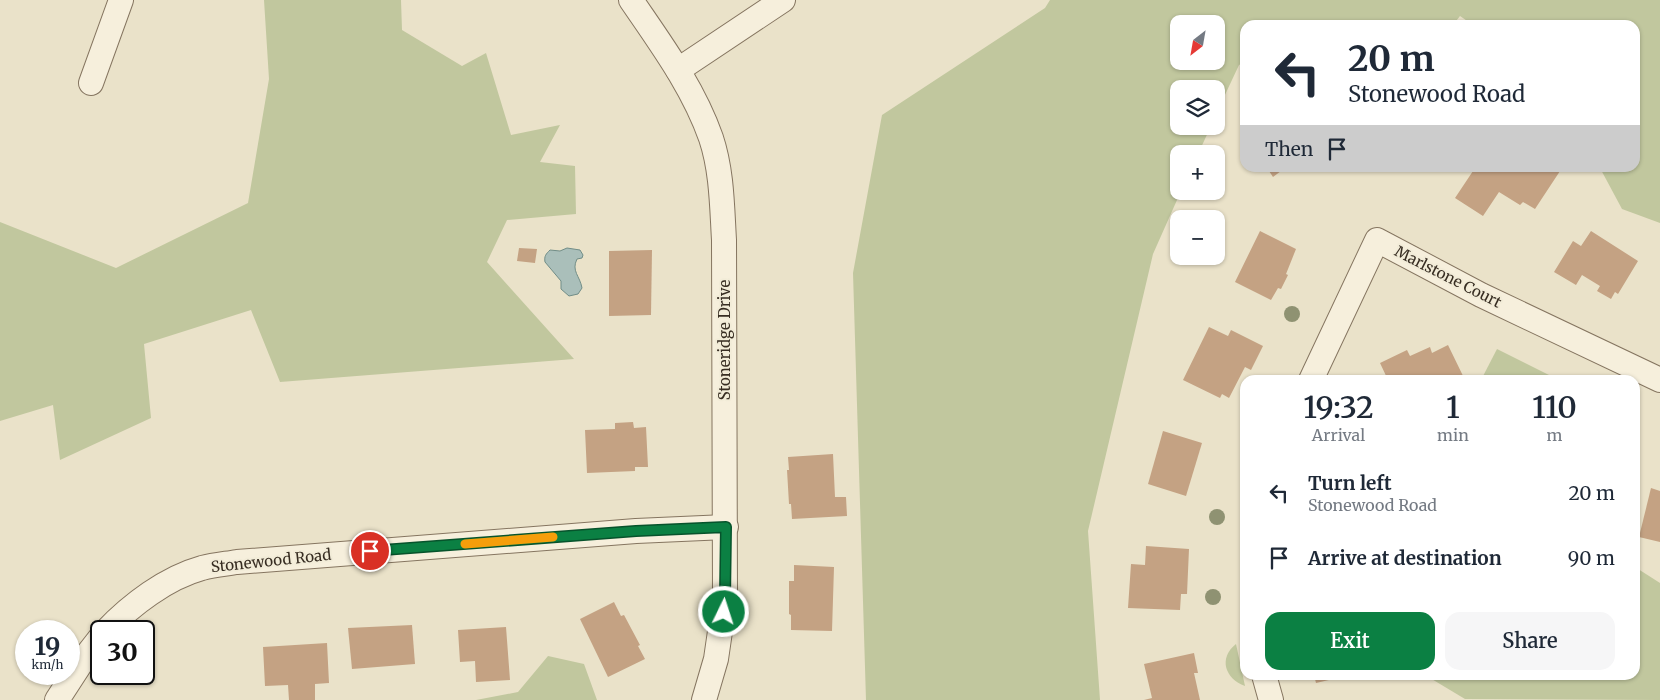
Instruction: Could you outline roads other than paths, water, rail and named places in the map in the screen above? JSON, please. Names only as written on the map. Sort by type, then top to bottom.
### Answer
[{"type":"street","points":[[91,83],[121,0]]},
{"type":"street","name":"Stoneridge Drive","points":[[631,0],[678,70],[698,108],[711,139],[718,168],[722,198],[724,240],[725,597],[716,659],[704,700]]},
{"type":"street","points":[[678,70],[783,0]]},
{"type":"street","name":"Marlstone Court","points":[[1313,375],[1377,240],[1481,295],[1660,380]]},
{"type":"street","name":"Stonewood Road","points":[[118,620],[145,596],[185,574],[203,568],[237,562],[636,531],[726,527]]},
{"type":"street","points":[[56,700],[90,651]]},
{"type":"street","points":[[1265,680],[1271,700]]},
{"type":"water","points":[[567,248],[580,250],[583,255],[575,263],[575,270],[582,288],[578,294],[569,296],[561,289],[561,281],[545,262],[546,255],[550,250],[560,251]]}]
